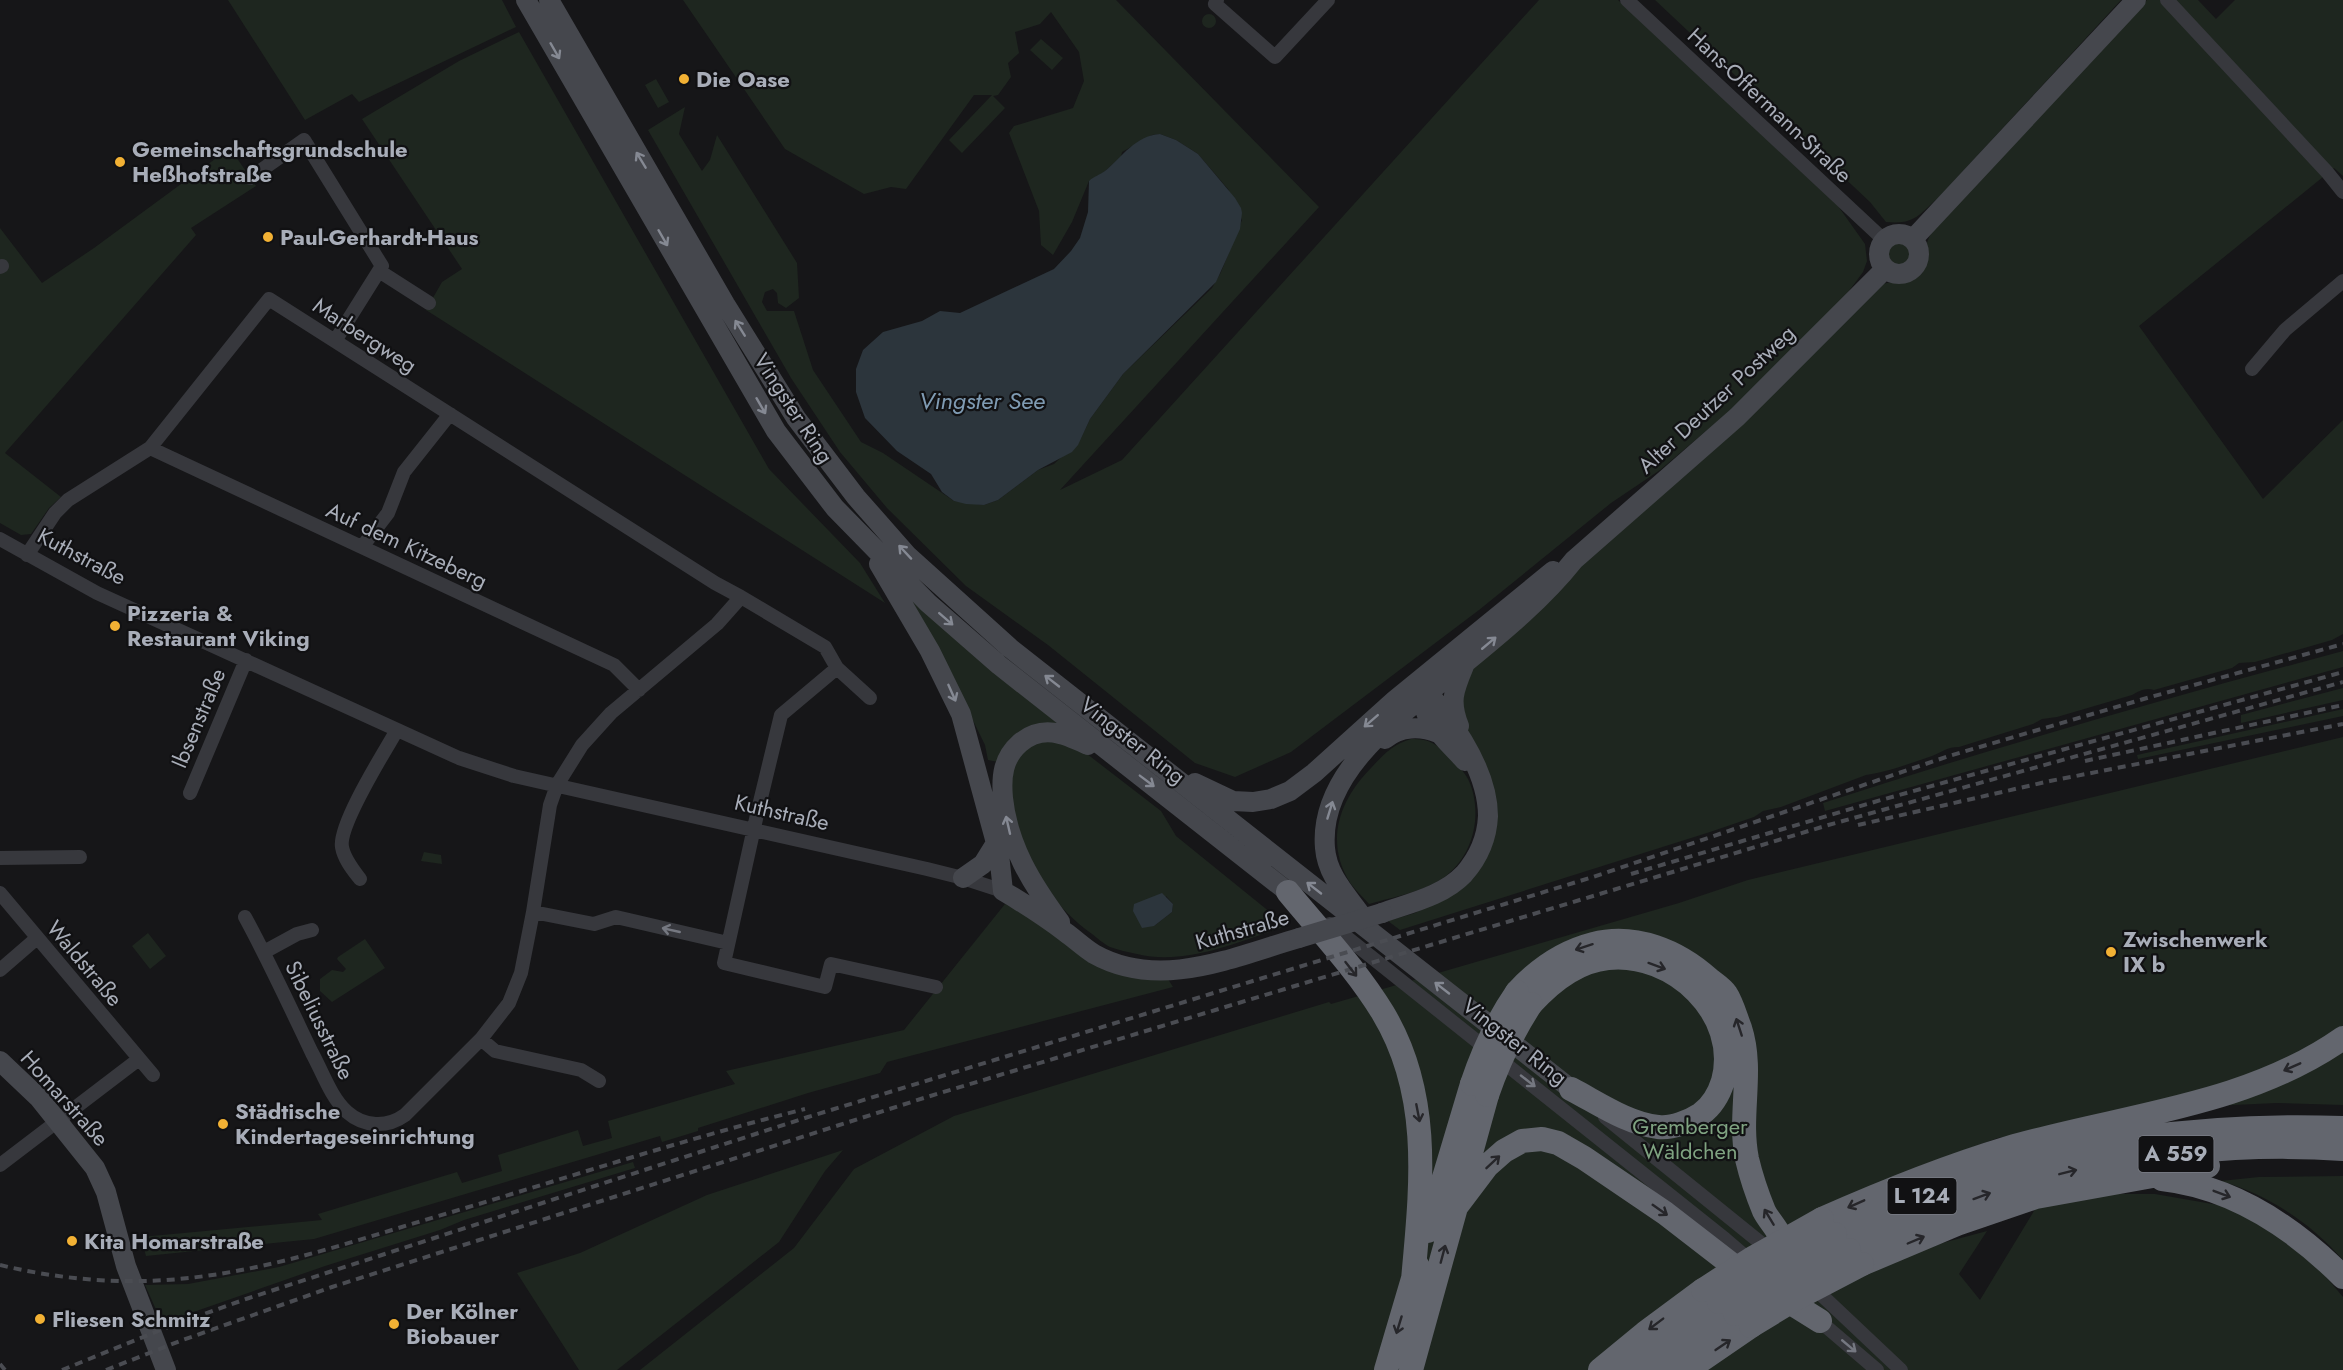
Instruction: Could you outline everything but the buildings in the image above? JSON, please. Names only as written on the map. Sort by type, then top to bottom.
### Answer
[{"type":"highway","points":[[1287,891],[1353,971],[1383,1014],[1405,1056],[1420,1121],[1422,1158],[1413,1280]]},
{"type":"highway","points":[[1386,1370],[1413,1280],[1479,1090],[1517,1025],[1532,976],[1568,952],[1593,944],[1623,940],[1645,944],[1678,955],[1726,994],[1740,1028],[1747,1056],[1744,1131],[1747,1158],[1765,1212],[1781,1236],[1792,1270]]},
{"type":"highway","points":[[1524,998],[1546,988],[1582,965],[1605,958],[1630,957],[1664,968],[1680,978],[1709,1004],[1724,1039],[1727,1066],[1720,1090],[1709,1109],[1690,1121],[1660,1128],[1638,1123],[1571,1089]]},
{"type":"highway","points":[[1600,1370],[1645,1333],[1727,1308],[1797,1298],[1876,1195],[2009,1148],[2216,1097],[2301,1063],[2343,1038]]},
{"type":"highway","points":[[1411,1370],[1456,1207],[1479,1090]]},
{"type":"highway","points":[[2096,1128],[2218,1114],[2343,1113]]},
{"type":"highway","name":"A 559","points":[[2012,1175],[2094,1146],[2162,1136],[2227,1129],[2343,1128]]},
{"type":"highway","points":[[1456,1207],[1487,1166],[1504,1151],[1522,1141],[1542,1139],[1558,1143],[1665,1213],[1740,1271],[1820,1321]]},
{"type":"highway","name":"A 559","points":[[2012,1175],[2168,1155],[2252,1148],[2314,1146],[2343,1149]]},
{"type":"highway","points":[[1690,1368],[1727,1308],[1751,1259],[1842,1242],[1916,1240],[1995,1209],[2036,1197],[2145,1177],[2226,1164],[2343,1163]]},
{"type":"highway","name":"L 124","points":[[1842,1242],[1890,1230],[2012,1175]]},
{"type":"highway","points":[[2145,1177],[2204,1186],[2257,1208],[2304,1242],[2343,1277]]},
{"type":"highway","points":[[1429,1370],[1431,1302]]},
{"type":"highway","points":[[1631,1370],[1695,1319],[1727,1308]]},
{"type":"highway","points":[[1660,1370],[1727,1308]]},
{"type":"main road","name":"Vingster Ring","points":[[526,0],[776,431],[835,508],[928,603],[999,665],[1287,891]]},
{"type":"main road","name":"Vingster Ring","points":[[549,0],[725,303],[796,418],[824,458],[908,556],[967,611],[1147,756],[1571,1089]]},
{"type":"main road","points":[[1913,238],[2136,0]]},
{"type":"main road","points":[[1898,233],[1913,238],[1920,253],[1914,268],[1900,274],[1885,269],[1879,255],[1884,240],[1898,233]]},
{"type":"main road","name":"Alter Deutzer Postweg","points":[[1349,770],[1372,742],[1554,585],[1574,560],[1737,417],[1885,269]]},
{"type":"main road","points":[[861,533],[930,651],[961,714],[996,843],[1003,891]]},
{"type":"main road","name":"Alter Deutzer Postweg","points":[[1147,756],[1210,792],[1233,801],[1253,802],[1271,799],[1290,791],[1314,773],[1397,698],[1547,575],[1574,560]]},
{"type":"main road","points":[[1465,664],[1455,687],[1452,704],[1470,754]]},
{"type":"main road","points":[[1397,698],[1424,696],[1422,687],[1431,670]]},
{"type":"main road","name":"Kuthstraße","points":[[1424,696],[1428,718],[1438,733],[1480,779]]},
{"type":"main road","name":"Kuthstraße","points":[[1003,891],[1068,934],[1081,946],[1114,963],[1153,971],[1204,966],[1432,896],[1450,886],[1473,863],[1486,835],[1488,816],[1486,796],[1470,754],[1451,723],[1424,696]]},
{"type":"main road","points":[[1377,936],[1340,887],[1331,870],[1325,849],[1325,825],[1330,804],[1349,770],[1391,734],[1408,728],[1421,728],[1438,733]]},
{"type":"main road","points":[[1068,934],[1032,884],[1016,852],[1005,811],[1001,782],[1004,764],[1012,750],[1028,737],[1043,731],[1060,732],[1115,757]]},
{"type":"main road","points":[[963,878],[983,864],[996,843]]},
{"type":"main road","points":[[1003,891],[1012,881],[1016,852]]},
{"type":"main road","name":"Homarstraße","points":[[0,1061],[39,1098],[95,1168],[106,1192],[126,1266],[166,1370]]},
{"type":"street","points":[[1217,0],[1215,4],[1229,18],[1275,57],[1328,0]]},
{"type":"street","name":"Hans-Offermann-Straße","points":[[1627,0],[1884,240]]},
{"type":"street","points":[[2167,0],[2327,171],[2343,192]]},
{"type":"street","points":[[250,178],[304,140],[382,266],[335,341]]},
{"type":"street","points":[[379,271],[429,303]]},
{"type":"street","points":[[2252,369],[2285,330],[2343,281]]},
{"type":"street","name":"Marbergweg","points":[[27,555],[55,513],[68,500],[150,448],[269,299],[706,577],[825,647],[837,668],[870,698]]},
{"type":"street","points":[[362,547],[388,513],[404,472],[450,414]]},
{"type":"street","name":"Auf dem Kitzeberg","points":[[150,448],[614,665],[639,690]]},
{"type":"street","name":"Kuthstraße","points":[[0,539],[97,592],[459,758],[514,776],[963,878],[1003,891]]},
{"type":"street","points":[[557,786],[582,745],[595,729],[717,624],[741,597]]},
{"type":"street","name":"Ibsenstraße","points":[[190,793],[246,660]]},
{"type":"street","points":[[837,668],[781,715],[724,963],[825,987],[831,964],[936,987]]},
{"type":"street","points":[[360,879],[348,862],[342,847],[342,837],[363,791],[397,730]]},
{"type":"street","name":"Sibeliusstraße","points":[[245,917],[336,1099],[345,1111],[364,1123],[388,1124],[396,1121],[405,1115],[481,1039],[509,1003],[520,973],[533,912],[550,805],[557,786]]},
{"type":"street","points":[[0,858],[80,857]]},
{"type":"street","name":"Vingster Ring","points":[[1287,891],[1725,1239],[1877,1370]]},
{"type":"street","name":"Waldstraße","points":[[0,893],[153,1076]]},
{"type":"street","points":[[533,912],[594,924],[616,917],[728,943]]},
{"type":"street","name":"Sibeliusstraße","points":[[264,952],[297,934],[312,930]]},
{"type":"street","points":[[0,970],[37,938]]},
{"type":"street","points":[[481,1039],[495,1051],[581,1070],[599,1081]]},
{"type":"street","points":[[0,1165],[139,1059]]},
{"type":"street","name":"Vingster Ring","points":[[1571,1089],[1792,1270],[1901,1370]]},
{"type":"green space","points":[[228,0],[502,0],[516,27],[359,102],[352,94],[305,120]]},
{"type":"green space","points":[[683,0],[1116,0],[1319,207],[1060,490],[1122,460],[1539,0],[1618,0],[1838,206],[1865,244],[1867,261],[1863,272],[1846,295],[1732,409],[1660,470],[1611,503],[1479,610],[1291,752],[1235,777],[1195,763],[1048,645],[966,586],[887,508],[840,452],[791,378],[648,130],[685,107],[679,134],[702,171],[710,160],[717,135],[797,263],[799,298],[786,308],[778,303],[777,293],[773,289],[765,292],[762,302],[767,311],[794,311],[813,370],[861,442],[883,453],[954,501],[984,505],[998,500],[1038,470],[1054,464],[1081,438],[1090,419],[1123,374],[1212,288],[1242,220],[1228,189],[1198,154],[1176,140],[1160,134],[1152,135],[1122,152],[1121,157],[1103,173],[1089,181],[1072,222],[1053,255],[1041,245],[1039,211],[1009,133],[1014,126],[1073,108],[1084,81],[1079,52],[1051,12],[1040,24],[1015,32],[1019,53],[1008,63],[1011,77],[998,95],[993,96],[1005,108],[962,153],[949,140],[992,95],[974,95],[906,189],[891,187],[864,194],[785,149]]},
{"type":"green space","points":[[1655,0],[2121,0],[1940,196],[1911,220],[1886,222],[1870,202]]},
{"type":"green space","points":[[2147,0],[2198,0],[2216,19],[2235,0],[2343,0],[2343,176],[2334,168],[2139,326],[2263,499],[2343,420],[2343,634],[2332,640],[2255,662],[2239,663],[2232,668],[2154,690],[2143,690],[2057,717],[2042,719],[2033,724],[1948,749],[1899,767],[1866,775],[1710,832],[1400,930],[1388,921],[1415,913],[1455,890],[1492,837],[1456,709],[1472,665],[1880,285],[1905,281],[1914,277],[1923,263],[1930,236],[1946,211]]},
{"type":"green space","points":[[1209,14],[1214,16],[1216,21],[1214,26],[1209,28],[1204,26],[1202,21],[1204,16]]},
{"type":"green space","points":[[519,32],[769,469],[860,563],[885,603],[426,310],[442,282],[462,269],[362,119],[459,61]]},
{"type":"green space","points":[[1041,39],[1063,58],[1052,70],[1030,50]]},
{"type":"green space","points":[[656,79],[669,102],[658,108],[645,85]]},
{"type":"green space","points":[[230,148],[256,186],[191,228],[196,235],[5,453],[61,497],[49,508],[31,534],[21,535],[0,523],[0,228],[42,283],[94,248]]},
{"type":"green space","points":[[1898,240],[1908,244],[1912,254],[1908,264],[1898,268],[1888,264],[1884,254],[1888,244]]},
{"type":"green space","points":[[905,594],[1058,722],[1055,727],[998,762],[988,760],[985,745],[937,647]]},
{"type":"green space","points":[[2343,651],[2343,667],[1825,811],[1823,803],[1952,762]]},
{"type":"green space","points":[[2343,688],[2343,700],[2241,723],[2241,715]]},
{"type":"green space","points":[[2343,709],[2343,716],[2138,759],[2137,755]]},
{"type":"green space","name":"Gremberger Wäldchen","points":[[2343,737],[2343,1029],[2257,1076],[2096,1121],[1998,1138],[1920,1166],[1935,1245],[1987,1231],[1959,1274],[1980,1300],[2037,1206],[2094,1194],[2155,1194],[2224,1206],[2268,1228],[2322,1272],[2343,1297],[2343,1370],[640,1370],[794,1248],[854,1169],[954,1116],[1329,1002],[1331,1004],[1679,903],[1748,880]]},
{"type":"green space","points":[[1044,738],[1078,747],[1161,811],[1176,836],[1287,926],[1232,945],[1175,957],[1137,954],[1110,947],[1101,941],[1075,920],[1045,887],[1023,848],[1016,826],[1011,805],[1010,767],[1012,759],[1022,748]],"holes":[[[1166,896],[1173,904],[1172,912],[1154,926]]]},
{"type":"green space","points":[[1411,739],[1428,741],[1437,746],[1466,776],[1473,791],[1475,804],[1474,830],[1470,843],[1457,866],[1439,881],[1410,893],[1369,904],[1351,884],[1343,869],[1338,853],[1339,823],[1343,808],[1360,780],[1389,750]]},
{"type":"green space","points":[[424,852],[441,855],[442,864],[421,861]]},
{"type":"green space","points":[[1005,904],[1168,979],[1173,987],[887,1062],[880,1073],[698,1128],[698,1131],[662,1142],[660,1136],[314,1239],[146,1256],[141,1237],[322,1220],[318,1214],[457,1172],[462,1183],[502,1171],[498,1155],[578,1130],[583,1146],[612,1138],[608,1121],[735,1084],[726,1071],[904,1030]]},
{"type":"green space","points":[[148,933],[166,956],[150,969],[132,946]]},
{"type":"green space","points":[[365,939],[385,968],[332,1002],[320,991],[320,979],[332,970],[343,972],[346,969],[337,959],[338,957]]},
{"type":"green space","points":[[2343,1043],[2343,1105],[2276,1103],[2213,1106]]},
{"type":"green space","points":[[843,1150],[825,1171],[779,1242],[617,1370],[579,1370],[517,1273],[580,1253],[707,1195]]},
{"type":"green space","points":[[633,1162],[635,1168],[464,1220],[162,1323],[145,1285],[188,1284],[279,1267]]},
{"type":"green space","points":[[2343,1176],[2343,1260],[2317,1234],[2272,1202],[2221,1181],[2259,1177]]},
{"type":"water","name":"Vingster See","points":[[1160,134],[1176,140],[1198,154],[1241,208],[1240,229],[1216,282],[1123,374],[1090,419],[1078,445],[1072,452],[1038,470],[998,500],[984,505],[954,501],[942,492],[931,474],[897,451],[865,418],[856,392],[856,369],[863,350],[883,332],[922,321],[940,311],[960,313],[1054,269],[1080,238],[1088,212],[1089,181],[1105,171],[1136,143]]},
{"type":"water","points":[[1162,893],[1173,904],[1172,912],[1154,926],[1142,928],[1133,911],[1134,904]]},
{"type":"railway","points":[[62,1370],[173,1325],[249,1298],[808,1117],[1593,877],[1949,756],[2343,644]]},
{"type":"railway","points":[[1631,874],[1881,800],[2343,672]]},
{"type":"railway","points":[[106,1370],[332,1287],[927,1097],[1825,826],[2343,682]]},
{"type":"railway","points":[[2085,761],[2343,705]]},
{"type":"railway","points":[[1858,825],[2050,781],[2343,724]]},
{"type":"railway","points":[[0,1265],[70,1278],[118,1281],[189,1278],[251,1268],[344,1244],[665,1147],[805,1109]]},
{"type":"railway","points":[[0,1364],[5,1370]]},
{"type":"place","name":"Die Oase","points":[[684,79]]},
{"type":"place","name":"Gemeinschaftsgrundschule Heßhofstraße","points":[[120,162]]},
{"type":"place","name":"Paul-Gerhardt-Haus","points":[[268,237]]},
{"type":"place","name":"Pizzeria & Restaurant Viking","points":[[115,626]]},
{"type":"place","name":"Zwischenwerk IX b","points":[[2111,952]]},
{"type":"place","name":"Städtische Kindertageseinrichtung","points":[[223,1124]]},
{"type":"place","name":"Kita Homarstraße","points":[[72,1241]]},
{"type":"place","name":"Fliesen Schmitz","points":[[40,1319]]},
{"type":"place","name":"Der Kölner Biobauer","points":[[394,1324]]}]
